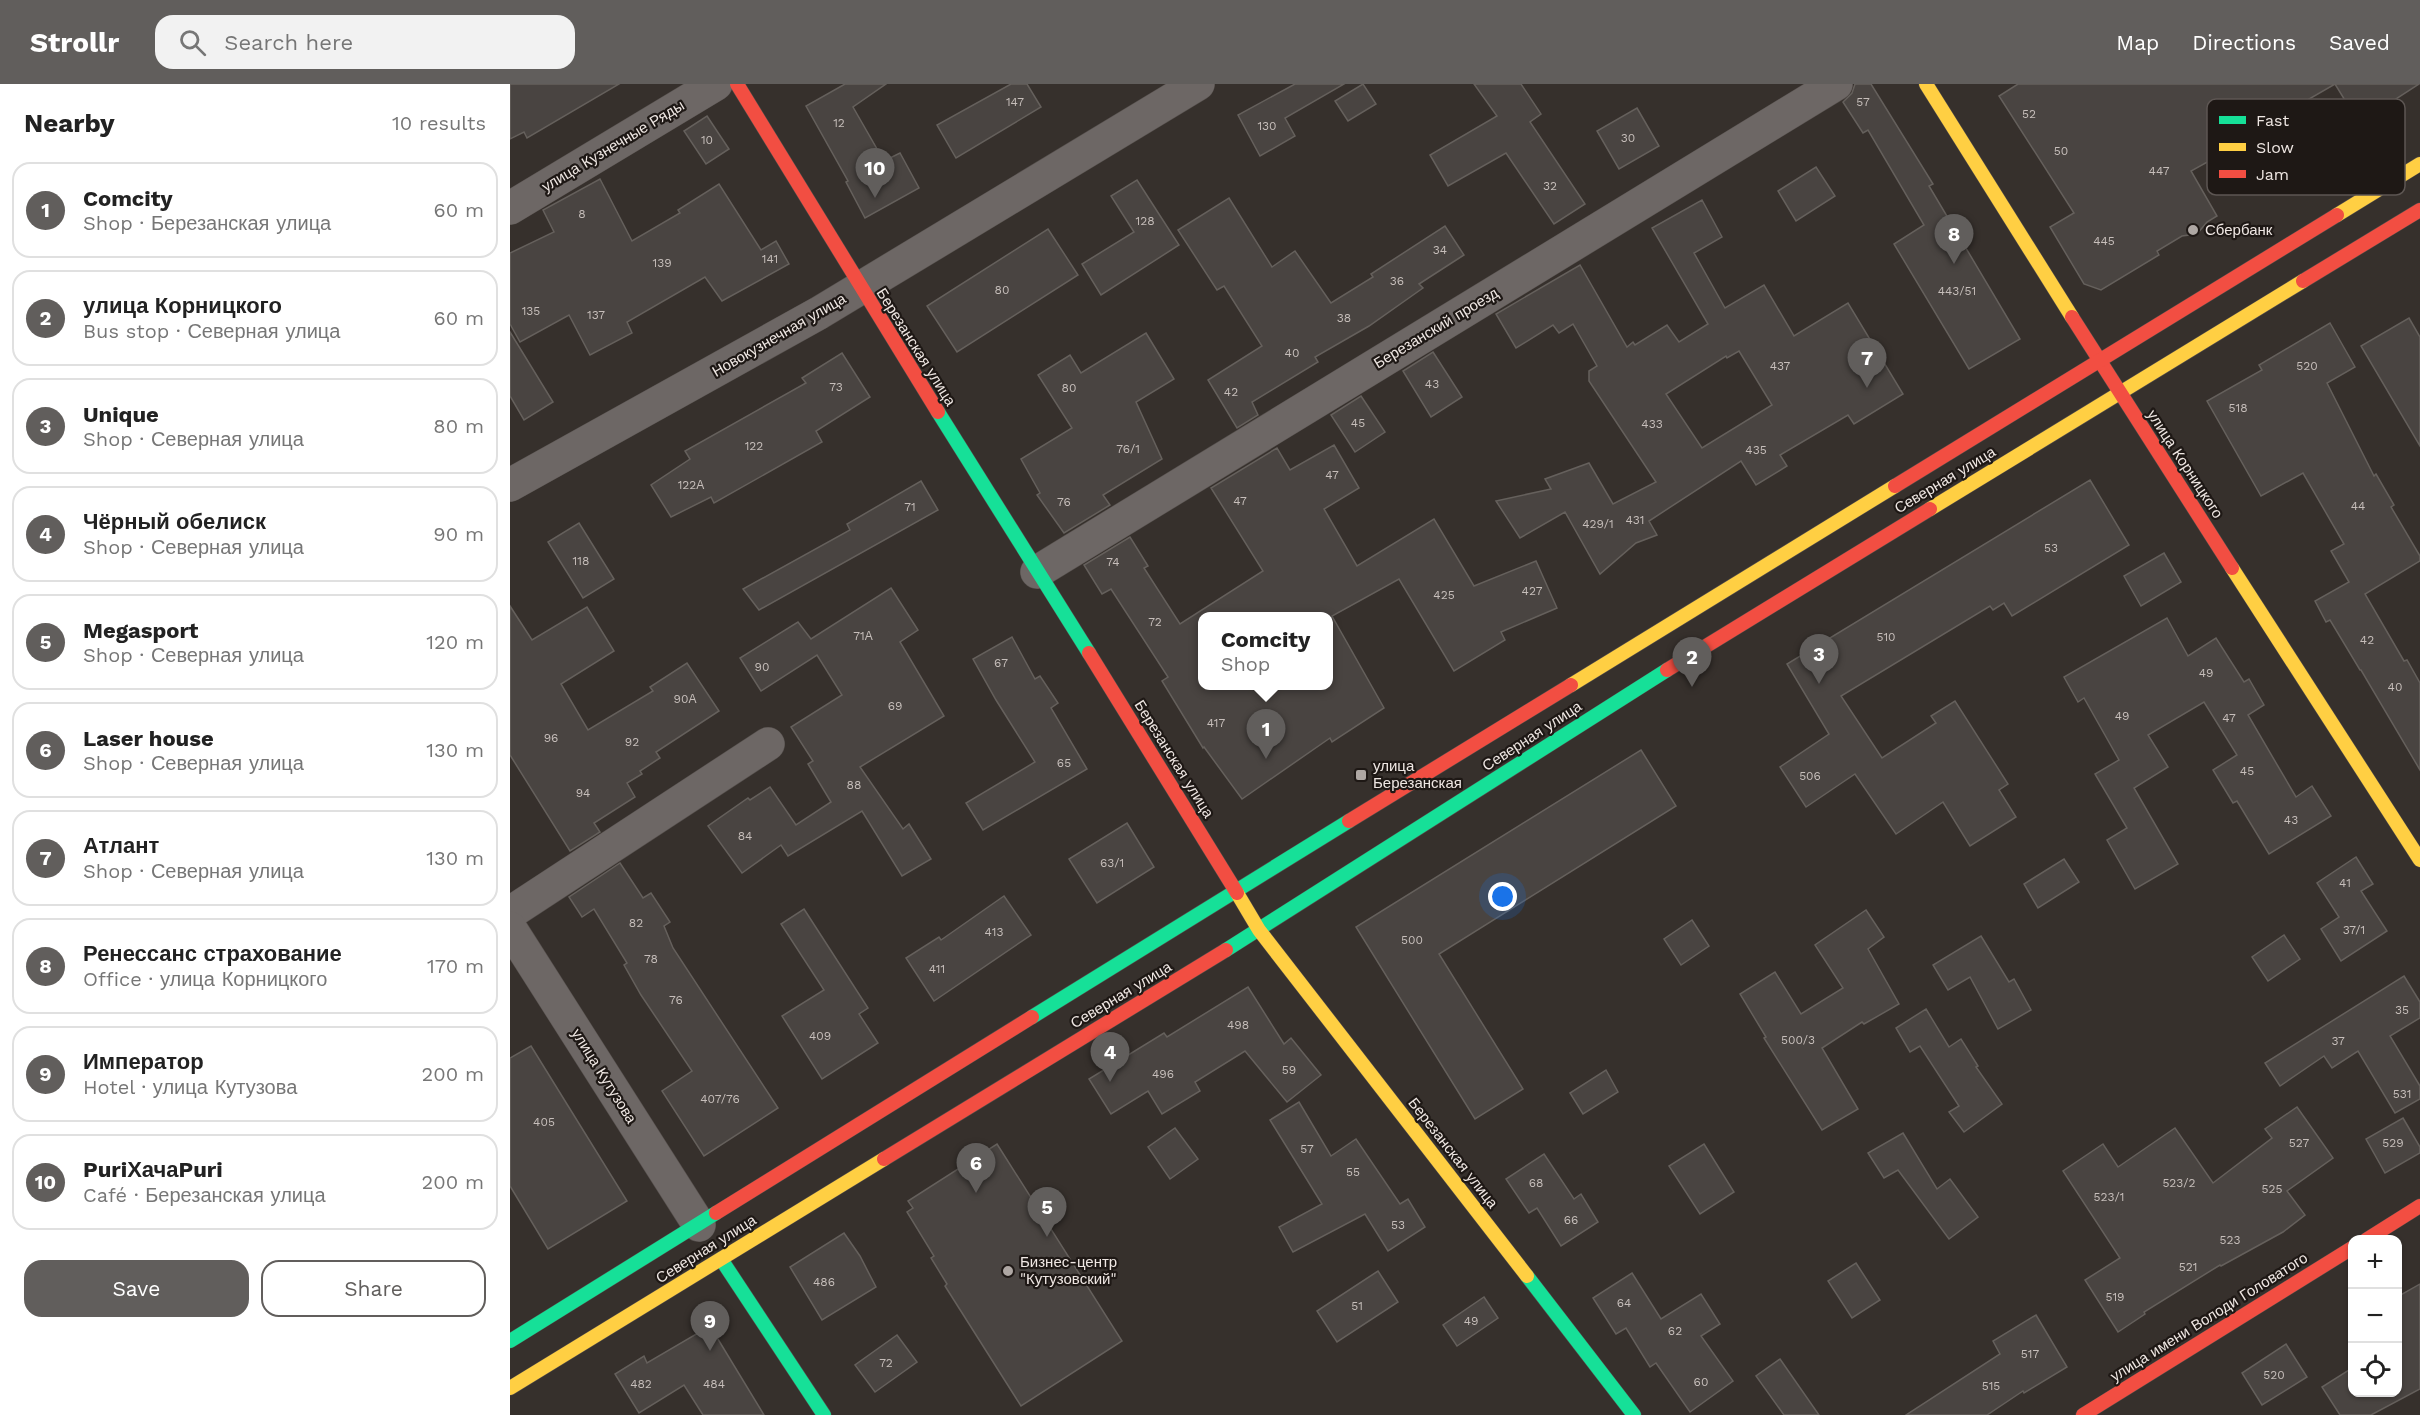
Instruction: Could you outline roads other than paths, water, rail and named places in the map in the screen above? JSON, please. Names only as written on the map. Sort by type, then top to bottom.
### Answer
[{"type":"main road","name":"Березанская улица","points":[[737,84],[860,288],[1259,930],[1634,1415]]},
{"type":"main road","name":"улица Корницкого","points":[[1926,84],[2120,393],[2420,860]]},
{"type":"main road","name":"Северная улица","points":[[2405,173],[2420,164]]},
{"type":"main road","name":"Северная улица","points":[[510,1341],[1235,891],[2370,195]]},
{"type":"main road","name":"Северная улица","points":[[510,1388],[1259,930],[1626,695],[2420,210]]},
{"type":"main road","points":[[2373,1235],[2420,1206]]},
{"type":"main road","name":"улица имени Володи Головатого","points":[[2083,1415],[2348,1250]]},
{"type":"main road","points":[[721,1260],[824,1415]]},
{"type":"street","name":"улица Кузнечные Ряды","points":[[510,208],[716,84]]},
{"type":"street","name":"Новокузнечная улица","points":[[510,485],[819,313],[1198,84]]},
{"type":"street","name":"Березанский проезд","points":[[1037,572],[1836,84]]},
{"type":"street","points":[[510,913],[768,744]]},
{"type":"street","name":"улица Кутузова","points":[[510,928],[699,1225]]},
{"type":"place","name":"PuriХачаPuri","points":[[875,198]]},
{"type":"place","name":"Сбербанк","points":[[2193,230]]},
{"type":"place","name":"Ренессанс страхование","points":[[1954,264]]},
{"type":"place","name":"Атлант","points":[[1867,388]]},
{"type":"place","name":"Unique","points":[[1819,684]]},
{"type":"place","name":"улица Корницкого","points":[[1692,687]]},
{"type":"place","name":"Comcity","points":[[1266,759]]},
{"type":"place","name":"улица Березанская","points":[[1361,775]]},
{"type":"place","name":"Чёрный обелиск","points":[[1110,1082]]},
{"type":"place","name":"Laser house","points":[[976,1193]]},
{"type":"place","name":"Megasport","points":[[1047,1237]]},
{"type":"place","name":"Бизнес-центр \"Кутузовский\"","points":[[1008,1271]]},
{"type":"place","name":"Император","points":[[710,1351]]}]
